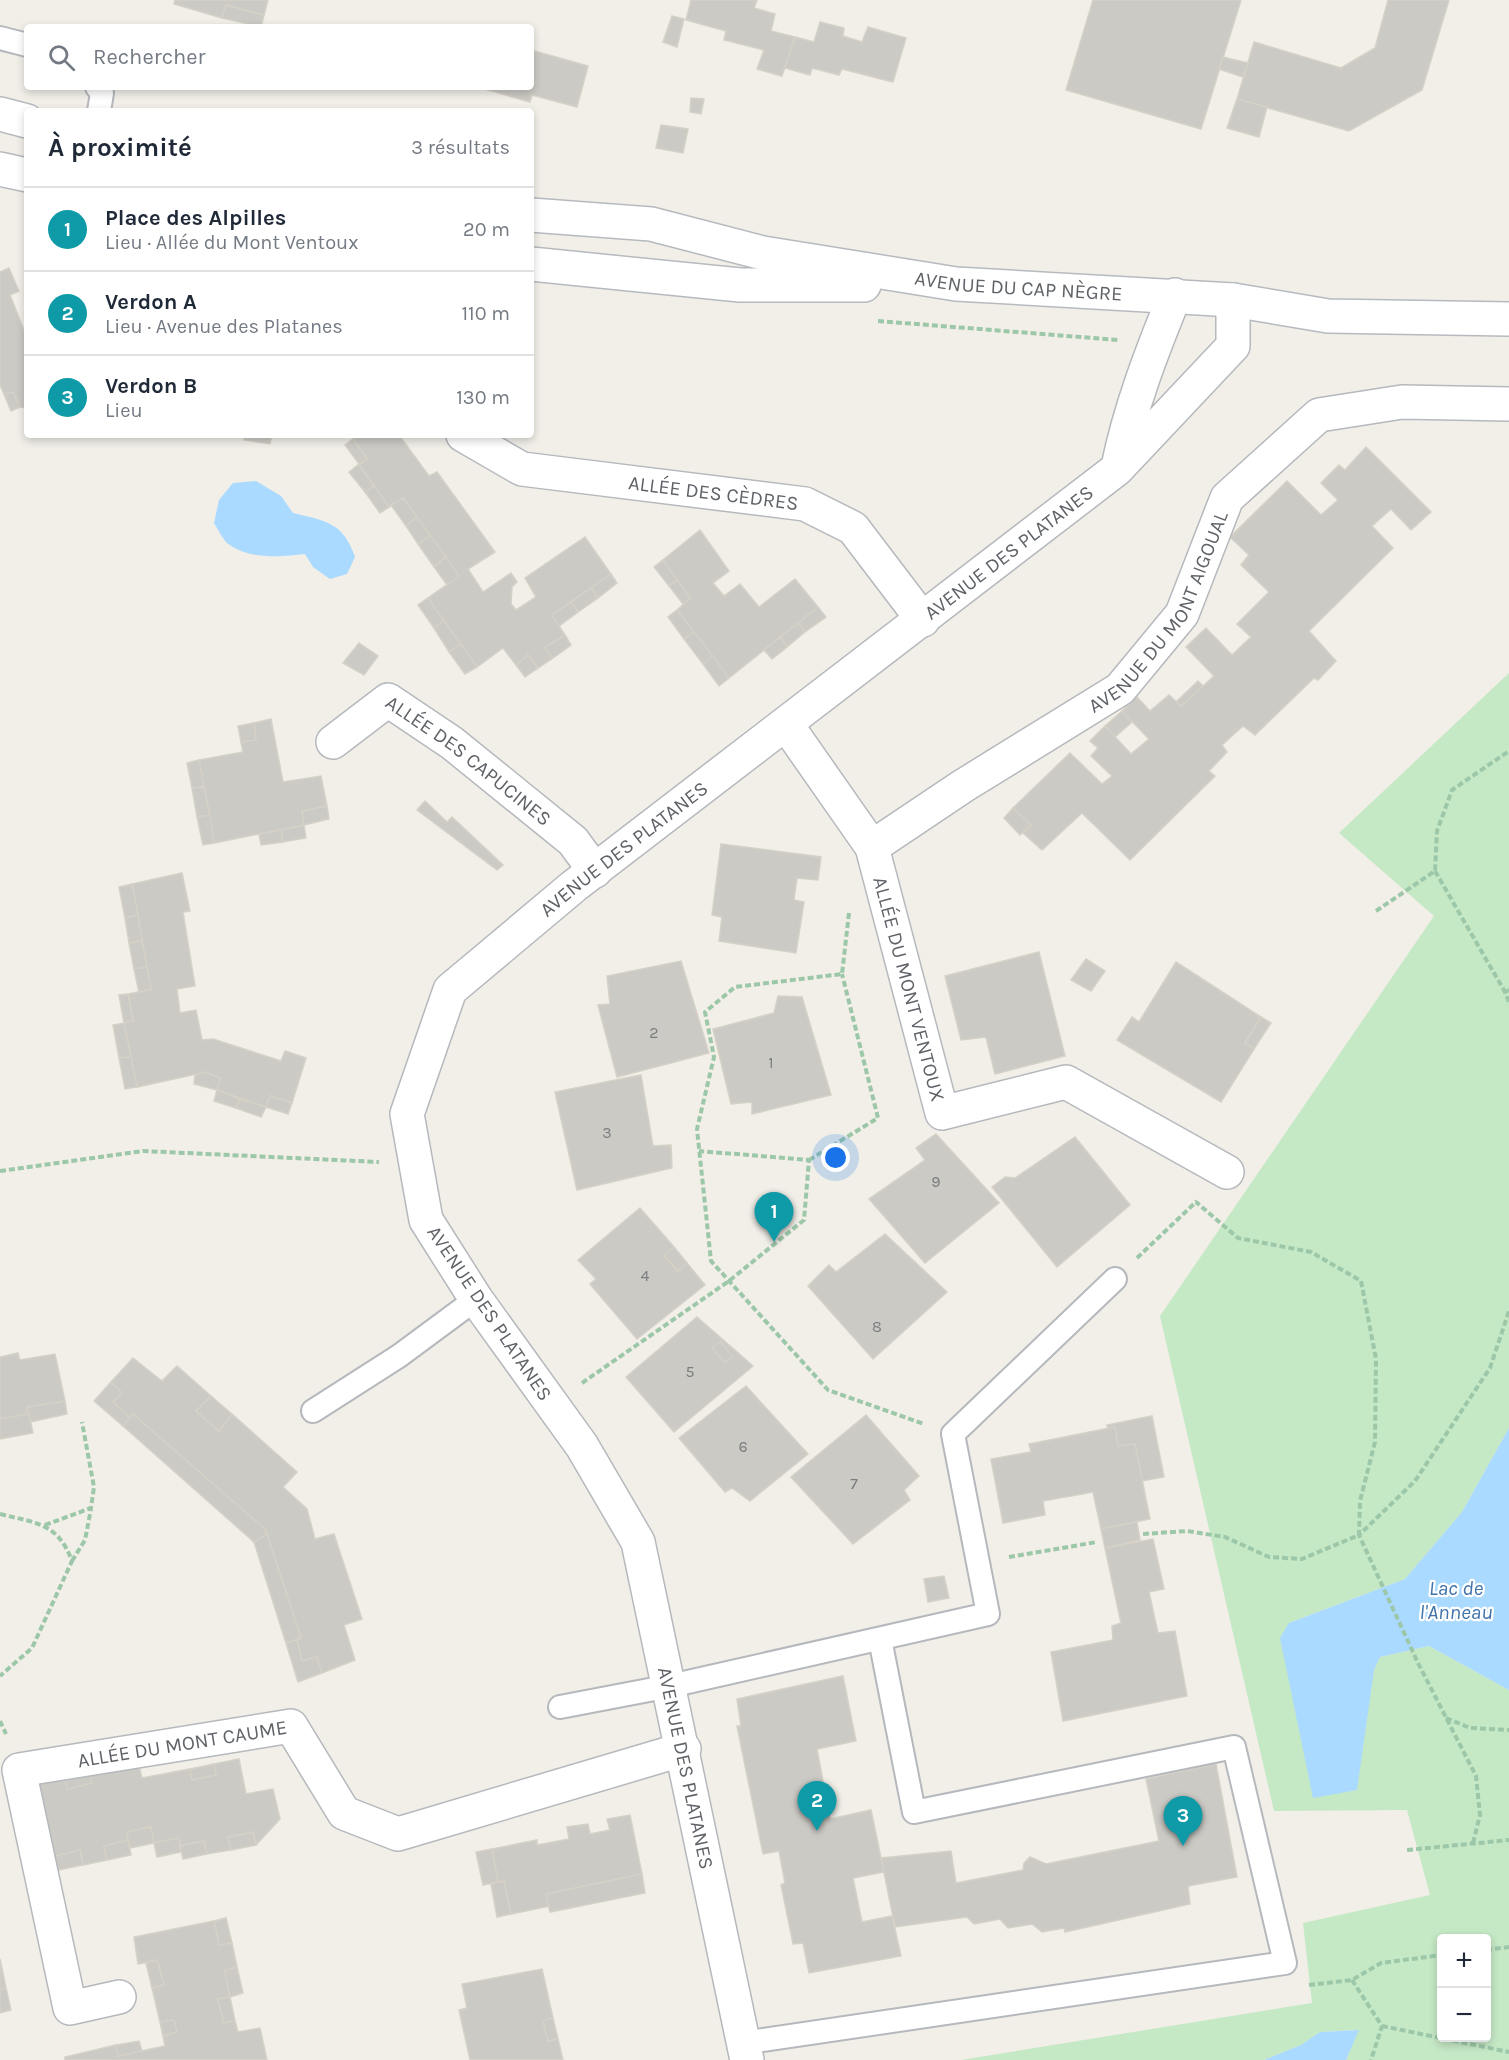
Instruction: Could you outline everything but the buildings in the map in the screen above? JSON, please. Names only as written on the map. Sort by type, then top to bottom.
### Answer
[{"type":"street","points":[[0,114],[24,120]]},
{"type":"street","points":[[0,168],[24,174]]},
{"type":"street","name":"AVENUE DU CAP NÈGRE","points":[[534,214],[651,224],[763,253],[956,284],[1175,295],[1233,300],[1328,316],[1509,319]]},
{"type":"street","points":[[534,264],[740,285],[956,284]]},
{"type":"street","points":[[1118,469],[1128,424],[1155,343],[1175,295]]},
{"type":"street","name":"AVENUE DES PLATANES","points":[[745,2051],[684,1749],[638,1542],[582,1446],[476,1299],[426,1220],[407,1114],[450,990],[595,871],[1118,469],[1233,346],[1233,300]]},
{"type":"street","name":"AVENUE DU MONT AIGOUAL","points":[[872,847],[963,786],[1119,689],[1182,614],[1227,498],[1319,416],[1402,402],[1509,404]]},
{"type":"street","name":"ALLÉE DES CÈDRES","points":[[468,438],[522,469],[805,504],[853,528],[923,620]]},
{"type":"street","name":"ALLÉE DES CAPUCINES","points":[[333,742],[388,700],[452,743],[573,841],[595,871]]},
{"type":"street","name":"ALLÉE DU MONT VENTOUX","points":[[786,723],[872,847],[942,1113],[1066,1082],[1227,1172]]},
{"type":"street","name":"ALLÉE DU MONT CAUME","points":[[119,1997],[70,2008],[19,1770],[291,1726],[344,1813],[398,1834],[684,1749]]},
{"type":"lane","points":[[0,38],[24,44]]},
{"type":"lane","points":[[100,90],[102,93],[100,108]]},
{"type":"lane","points":[[560,1707],[670,1686],[988,1614],[953,1434],[1115,1279]]},
{"type":"lane","points":[[313,1411],[399,1356],[476,1299]]},
{"type":"lane","points":[[745,2051],[1285,1963],[1234,1747],[914,1812],[880,1639]]},
{"type":"path","points":[[872,320],[1106,339]]},
{"type":"path","points":[[1509,751],[1452,790],[1437,831],[1435,871],[1507,991],[1509,1002]]},
{"type":"path","points":[[1376,911],[1435,871]]},
{"type":"path","points":[[699,1151],[810,1160],[878,1118],[842,974],[850,903],[884,893]]},
{"type":"path","points":[[842,974],[735,987],[705,1012],[714,1057],[697,1129],[711,1261],[828,1390],[953,1434]]},
{"type":"path","points":[[0,1171],[143,1151],[416,1164]]},
{"type":"path","points":[[552,1404],[729,1281],[804,1220],[810,1160]]},
{"type":"path","points":[[1115,1279],[1227,1172]]},
{"type":"path","points":[[1196,1202],[1238,1238],[1311,1252],[1361,1281],[1376,1359],[1375,1442],[1360,1501],[1359,1535],[1418,1663],[1476,1776],[1480,1815],[1473,1844]]},
{"type":"path","points":[[1143,1534],[1163,1531],[1197,1532],[1225,1537],[1269,1557],[1302,1559],[1359,1535],[1415,1481],[1490,1368],[1509,1311]]},
{"type":"path","points":[[0,1676],[32,1648],[72,1561],[85,1540],[94,1487],[82,1422]]},
{"type":"path","points":[[44,1525],[91,1508]]},
{"type":"path","points":[[0,1514],[44,1525],[65,1543],[72,1561]]},
{"type":"path","points":[[978,1562],[1097,1542]]},
{"type":"path","points":[[1445,1718],[1470,1728],[1509,1730]]},
{"type":"path","points":[[1407,1850],[1509,1840]]},
{"type":"path","points":[[1491,1949],[1509,1947]]},
{"type":"path","points":[[1352,1980],[1382,2026],[1509,2052]]},
{"type":"path","points":[[1371,2060],[1382,2026]]},
{"type":"green space","points":[[1509,673],[1509,1428],[1462,1512],[1405,1579],[1289,1623],[1374,1670],[1380,1657],[1429,1646],[1509,1690],[1509,2060],[1346,2060],[1358,2030],[1320,2032],[1301,2045],[1264,2060],[961,2060],[1312,2003],[1303,1923],[1430,1895],[1407,1810],[1274,1811],[1160,1316],[1434,916],[1339,833]]},
{"type":"water","points":[[256,481],[281,496],[293,513],[324,521],[345,536],[355,557],[347,574],[330,579],[313,567],[305,554],[255,555],[227,543],[214,523],[219,500],[233,483]]},
{"type":"water","name":"Lac de l'Anneau","points":[[1509,1428],[1509,1690],[1429,1646],[1380,1657],[1374,1670],[1357,1790],[1313,1798],[1280,1638],[1289,1623],[1405,1579],[1462,1512]]},
{"type":"water","points":[[1359,2030],[1346,2060],[1264,2060],[1301,2045],[1320,2032]]},
{"type":"place","name":"Place des Alpilles","points":[[774,1242]]},
{"type":"place","name":"Verdon A","points":[[817,1831]]},
{"type":"place","name":"Verdon B","points":[[1183,1846]]}]
